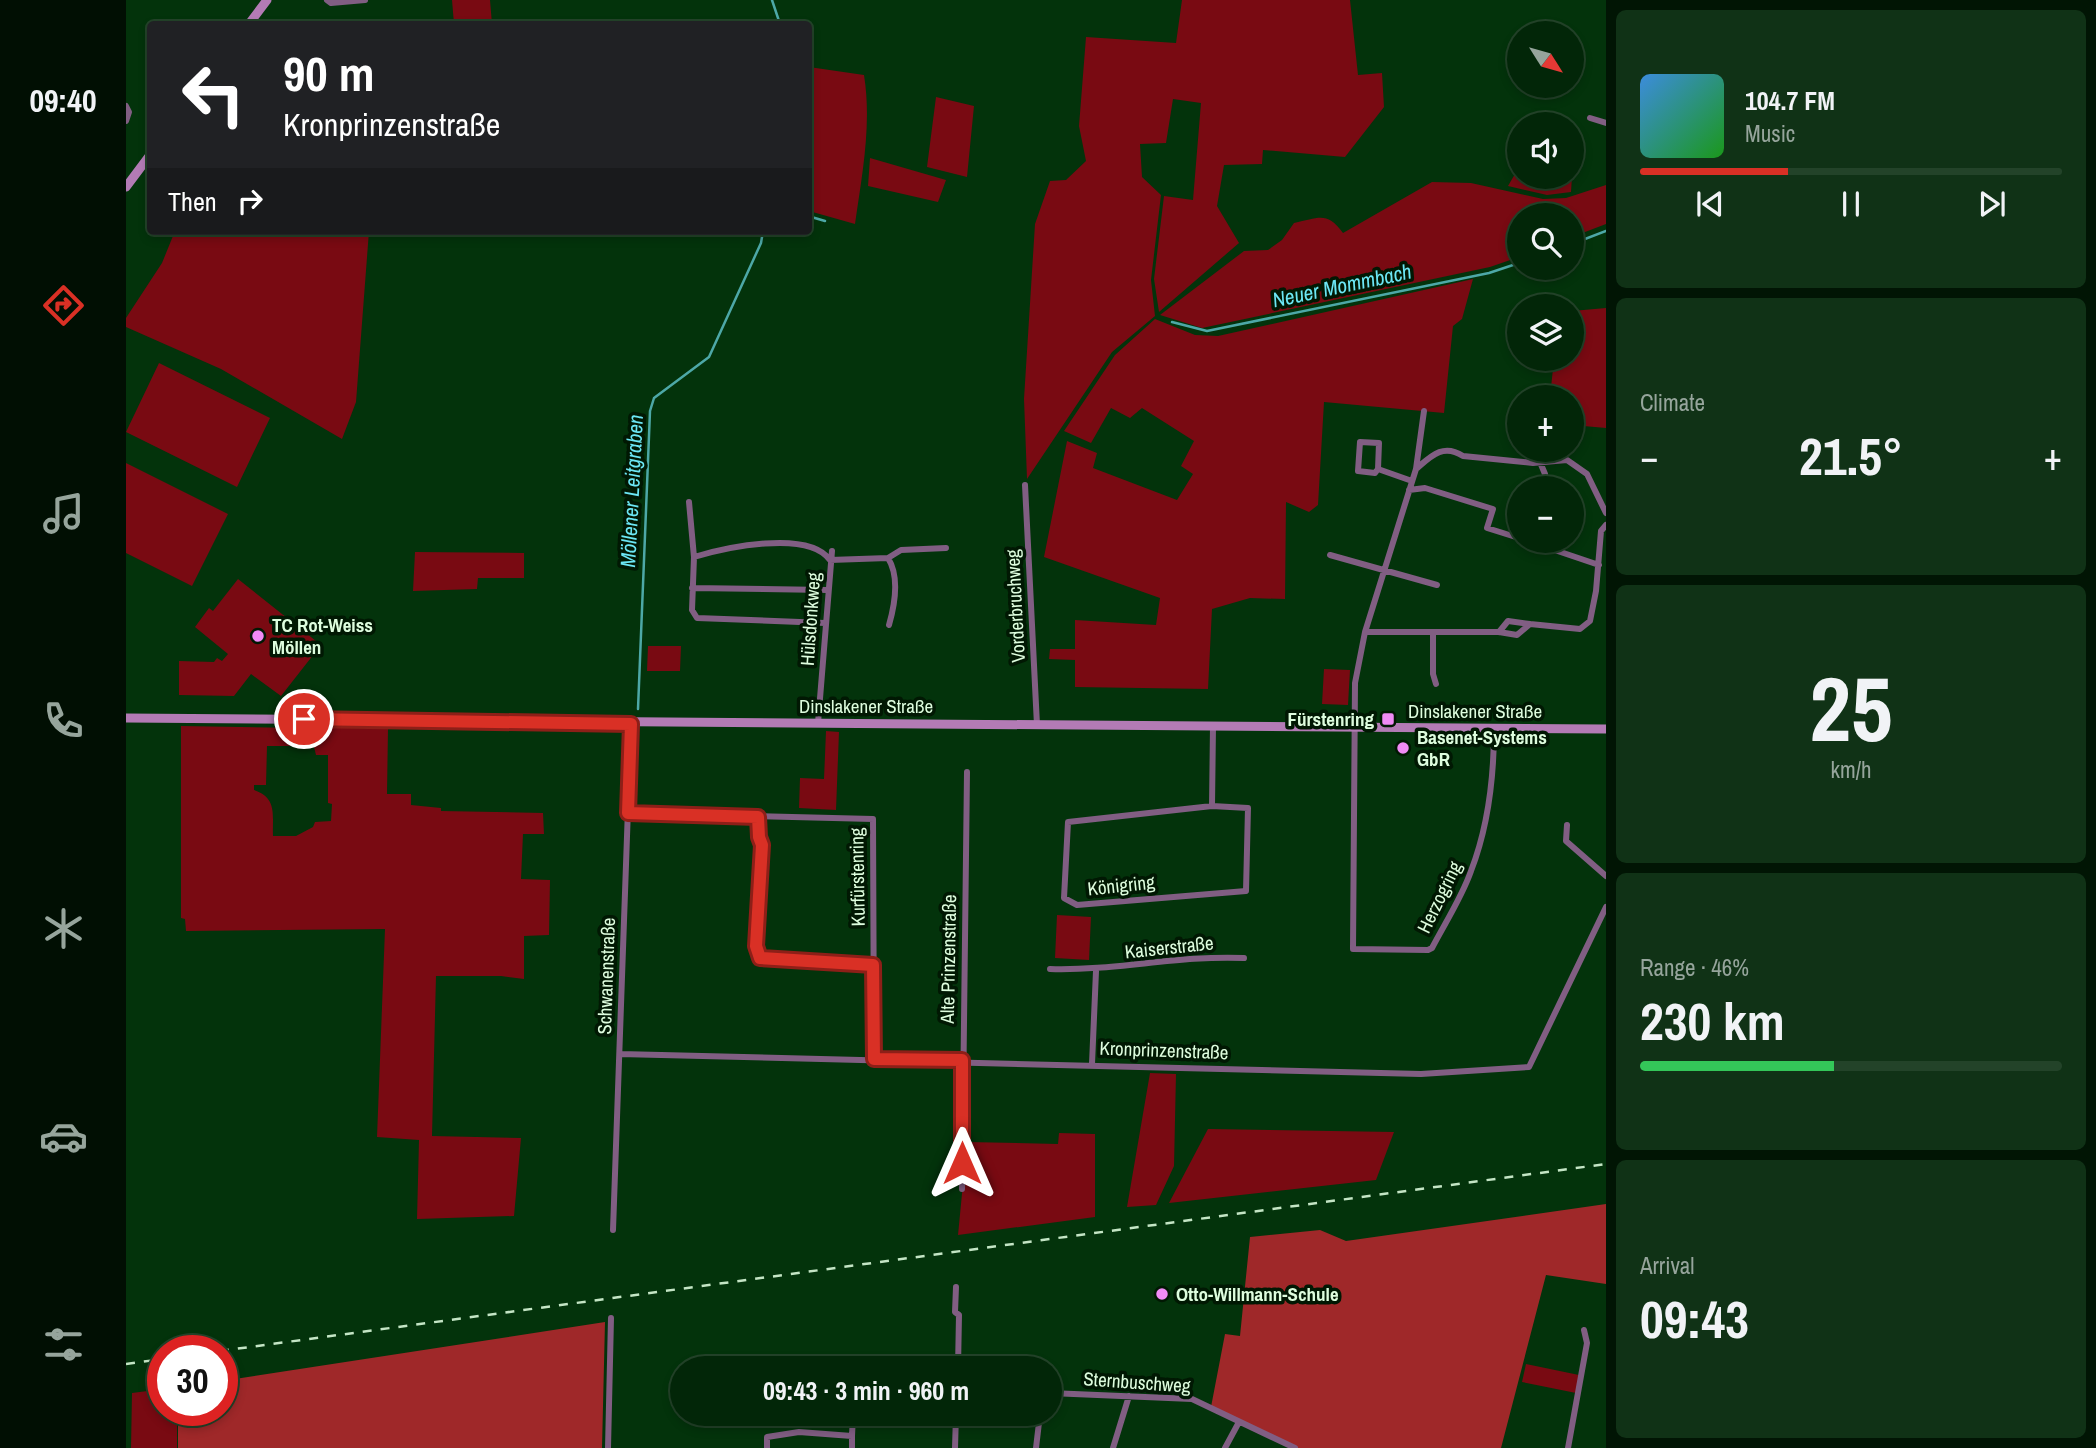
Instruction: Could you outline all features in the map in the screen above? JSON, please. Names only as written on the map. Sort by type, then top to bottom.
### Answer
[{"type":"main road","points":[[251,21],[267,0]]},
{"type":"main road","points":[[126,187],[147,159]]},
{"type":"main road","name":"Dinslakener Straße","points":[[126,718],[631,724],[1606,729]]},
{"type":"street","points":[[327,0],[365,0]]},
{"type":"street","points":[[126,106],[129,112],[126,121]]},
{"type":"street","points":[[1590,118],[1606,123]]},
{"type":"street","points":[[1355,727],[1355,683],[1365,632],[1416,469],[1424,411]]},
{"type":"street","points":[[1360,442],[1379,443],[1378,469],[1375,473],[1359,471],[1360,442]]},
{"type":"street","points":[[1416,469],[1437,451],[1453,450],[1463,456],[1507,459]]},
{"type":"street","points":[[1540,462],[1545,476]]},
{"type":"street","points":[[1571,462],[1587,474],[1606,513]]},
{"type":"street","points":[[1378,469],[1412,481]]},
{"type":"street","name":"Vorderbruchweg","points":[[1025,485],[1037,725]]},
{"type":"street","points":[[1409,490],[1426,488],[1493,509],[1486,528],[1507,534]]},
{"type":"street","points":[[689,502],[694,557],[692,610],[697,618],[707,621],[825,623]]},
{"type":"street","points":[[1499,632],[1508,621],[1580,629],[1590,621],[1601,531],[1606,525]]},
{"type":"street","points":[[694,557],[749,544],[780,544],[810,548],[825,554],[830,561]]},
{"type":"street","name":"Hülsdonkweg","points":[[830,561],[888,558],[901,550],[946,548]]},
{"type":"street","name":"Hülsdonkweg","points":[[818,723],[832,551]]},
{"type":"street","points":[[1563,553],[1598,565]]},
{"type":"street","points":[[1330,555],[1437,584]]},
{"type":"street","points":[[888,558],[894,568],[894,606],[889,625]]},
{"type":"street","points":[[692,588],[827,590]]},
{"type":"street","points":[[1365,632],[1499,632],[1517,635],[1530,624]]},
{"type":"street","points":[[1433,633],[1436,684]]},
{"type":"street","name":"Schwanenstraße","points":[[613,1230],[631,724]]},
{"type":"street","points":[[1212,806],[1213,726]]},
{"type":"street","name":"Herzogring","points":[[1355,727],[1353,949],[1432,948],[1471,873],[1481,840],[1489,797],[1494,729]]},
{"type":"street","name":"Alte Prinzenstraße","points":[[962,1189],[967,772]]},
{"type":"street","name":"Königring","points":[[1212,806],[1248,808],[1246,891],[1077,905],[1064,898],[1068,822],[1212,806]]},
{"type":"street","name":"Kurfürstenring","points":[[628,813],[873,819],[874,1059]]},
{"type":"street","points":[[758,817],[762,845],[756,946],[760,958],[873,965]]},
{"type":"street","points":[[1567,825],[1566,841],[1606,876]]},
{"type":"street","name":"Kronprinzenstraße","points":[[620,1054],[962,1060],[1421,1074],[1530,1068],[1606,907]]},
{"type":"street","name":"Kaiserstraße","points":[[1050,969],[1096,971],[1199,957],[1244,958]]},
{"type":"street","points":[[1092,1064],[1096,971]]},
{"type":"street","points":[[956,1287],[958,1356]]},
{"type":"street","points":[[608,1448],[611,1318]]},
{"type":"street","points":[[1568,1448],[1587,1343],[1584,1330]]},
{"type":"street","name":"Sternbuschweg","points":[[1062,1393],[1192,1399],[1294,1448]]},
{"type":"street","points":[[1113,1448],[1129,1396]]},
{"type":"street","points":[[1225,1448],[1239,1422]]},
{"type":"street","points":[[852,1426],[852,1448]]},
{"type":"street","points":[[955,1448],[956,1426]]},
{"type":"street","points":[[1036,1448],[1039,1426]]},
{"type":"street","points":[[767,1448],[767,1437],[799,1432],[852,1436]]},
{"type":"shaded area","points":[[452,0],[490,0],[492,21],[454,21]]},
{"type":"shaded area","points":[[1182,0],[1350,0],[1358,75],[1382,73],[1384,107],[1345,157],[1263,150],[1262,164],[1224,165],[1217,206],[1239,243],[1159,312],[1154,279],[1164,196],[1193,200],[1201,103],[1173,99],[1166,143],[1140,144],[1142,177],[1161,195],[1151,280],[1155,316],[1112,352],[1027,479],[1024,399],[1035,224],[1050,181],[1066,180],[1086,161],[1079,126],[1086,37],[1176,43]]},
{"type":"shaded area","points":[[812,67],[864,75],[867,131],[855,224],[812,212]]},
{"type":"shaded area","points":[[936,97],[974,106],[967,177],[927,167]]},
{"type":"shaded area","points":[[870,158],[946,180],[938,202],[868,186]]},
{"type":"shaded area","points":[[1432,182],[1471,183],[1543,199],[1566,198],[1606,185],[1606,224],[1584,232],[1584,203],[1507,203],[1507,261],[1490,267],[1202,328],[1160,315],[1244,251],[1268,250],[1282,240],[1294,223],[1316,218],[1327,219],[1343,233]]},
{"type":"shaded area","points":[[1521,189],[1571,189],[1571,192],[1547,195]]},
{"type":"shaded area","points":[[173,235],[369,235],[356,402],[342,439],[221,369],[126,327],[126,318],[162,263]]},
{"type":"shaded area","points":[[1473,279],[1462,319],[1453,326],[1444,413],[1324,402],[1318,505],[1309,512],[1286,502],[1285,599],[1250,598],[1212,609],[1208,689],[1075,687],[1075,660],[1049,659],[1050,649],[1075,649],[1075,620],[1156,625],[1160,598],[1044,557],[1067,441],[1097,453],[1093,468],[1177,500],[1193,474],[1181,466],[1194,441],[1142,408],[1130,418],[1111,408],[1091,443],[1064,431],[1115,355],[1155,319],[1195,335],[1218,336]]},
{"type":"shaded area","points":[[1606,308],[1606,428],[1584,426],[1584,385],[1551,385],[1553,371],[1584,371],[1584,310]]},
{"type":"shaded area","points":[[159,363],[270,418],[237,487],[126,432]]},
{"type":"shaded area","points":[[126,463],[228,514],[192,586],[126,553]]},
{"type":"shaded area","points":[[415,552],[524,553],[524,578],[478,578],[477,589],[413,591]]},
{"type":"shaded area","name":"TC Rot-Weiss Möllen","points":[[238,579],[321,645],[281,696],[251,674],[234,696],[179,695],[179,661],[214,662],[217,658],[222,661],[228,654],[195,627],[209,608],[213,611]]},
{"type":"shaded area","points":[[648,646],[681,646],[680,671],[647,671]]},
{"type":"shaded area","points":[[1324,669],[1350,670],[1348,705],[1322,704]]},
{"type":"shaded area","points":[[181,726],[299,728],[300,746],[267,746],[266,785],[254,785],[254,790],[262,793],[270,803],[273,836],[296,836],[313,827],[315,822],[331,821],[332,804],[328,803],[328,755],[316,755],[309,727],[388,729],[387,794],[411,794],[411,805],[441,808],[441,811],[543,813],[544,834],[523,834],[521,879],[550,880],[549,935],[524,936],[524,979],[501,976],[436,976],[432,1136],[521,1138],[514,1216],[417,1219],[419,1140],[377,1137],[385,929],[186,931],[185,919],[181,918]]},
{"type":"shaded area","points":[[826,731],[839,732],[836,810],[799,808],[800,778],[824,779]]},
{"type":"shaded area","points":[[1057,915],[1091,917],[1089,960],[1055,958]]},
{"type":"shaded area","points":[[1150,1073],[1176,1074],[1174,1166],[1156,1205],[1127,1207]]},
{"type":"shaded area","points":[[1208,1129],[1394,1132],[1376,1180],[1169,1203]]},
{"type":"shaded area","points":[[1059,1133],[1095,1134],[1095,1217],[958,1235],[967,1142],[1058,1144]]},
{"type":"shaded area","points":[[1606,1204],[1606,1284],[1546,1275],[1501,1448],[1295,1448],[1211,1407],[1225,1334],[1240,1336],[1250,1237],[1320,1230],[1346,1241]]},
{"type":"shaded area","points":[[605,1322],[602,1448],[178,1448],[178,1426],[238,1426],[238,1379]]},
{"type":"shaded area","points":[[1526,1364],[1579,1375],[1576,1393],[1522,1382]]},
{"type":"shaded area","points":[[147,1391],[147,1426],[177,1426],[177,1448],[131,1448],[132,1393]]},
{"type":"waterway","name":"Möllener Leitgraben","points":[[772,0],[779,21]]},
{"type":"waterway","name":"Möllener Leitgraben","points":[[812,217],[825,221]]},
{"type":"waterway","name":"Neuer Mommbach","points":[[1584,239],[1606,231]]},
{"type":"waterway","name":"Möllener Leitgraben","points":[[638,709],[650,411],[654,398],[709,357],[762,235]]},
{"type":"waterway","name":"Neuer Mommbach","points":[[1172,322],[1207,331],[1489,273],[1507,267]]},
{"type":"railway","points":[[238,1349],[1606,1164]]},
{"type":"railway","points":[[126,1364],[147,1361]]},
{"type":"place","name":"TC Rot-Weiss Möllen","points":[[258,636]]},
{"type":"place","name":"Fürstenring","points":[[1388,719]]},
{"type":"place","name":"Basenet-Systems GbR","points":[[1403,748]]},
{"type":"place","name":"Otto-Willmann-Schule","points":[[1162,1294]]},
{"type":"route","points":[[304,719],[579,721],[631,724],[628,813],[758,817],[762,845],[756,946],[760,958],[873,965],[874,1059],[962,1060],[962,1163]]}]
